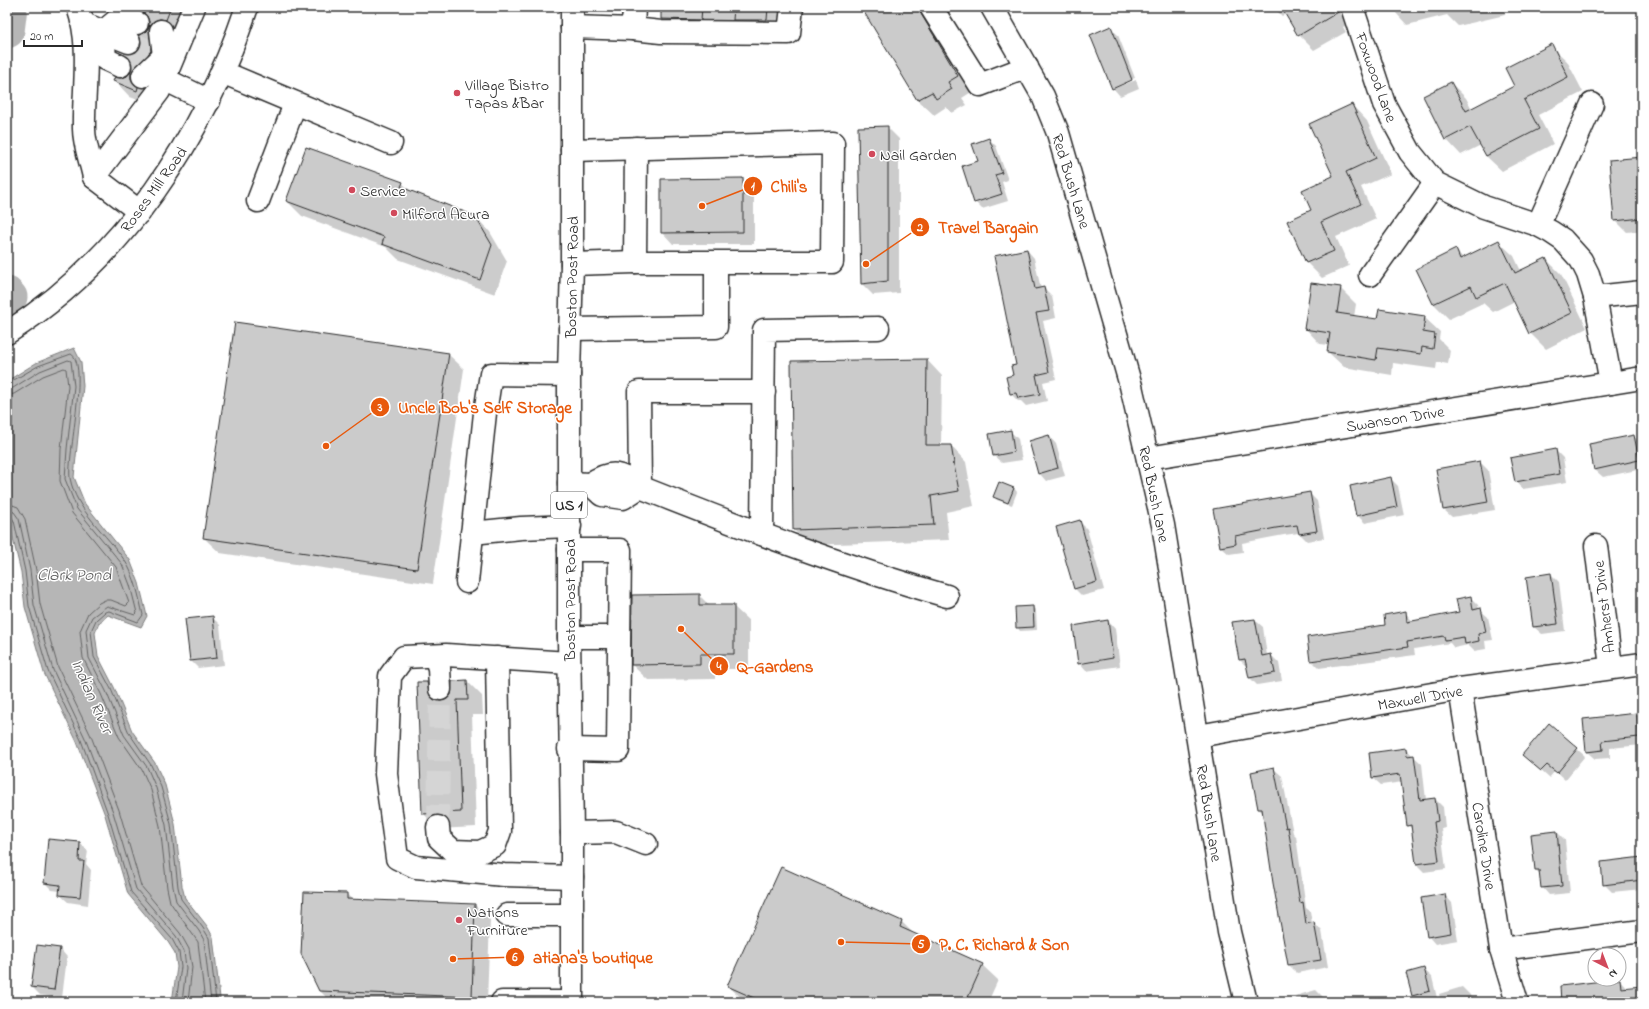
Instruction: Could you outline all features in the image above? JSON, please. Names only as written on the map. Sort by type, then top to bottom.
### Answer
[{"type":"street","points":[[94,177],[159,91],[164,79],[157,54],[194,7]]},
{"type":"street","name":"Roses Mill Road","points":[[7,333],[37,312],[77,279],[114,242],[140,212],[185,146],[209,101],[247,7]]},
{"type":"street","points":[[633,29],[634,7]]},
{"type":"street","points":[[572,17],[633,29],[662,32],[790,33],[792,7]]},
{"type":"street","points":[[931,7],[980,86],[1027,67]]},
{"type":"street","name":"Red Bush Lane","points":[[992,7],[1043,96],[1068,162],[1131,386],[1163,525],[1229,932],[1246,1002]]},
{"type":"street","name":"Foxwood Lane","points":[[1352,7],[1384,104],[1410,152],[1435,183],[1484,207],[1538,225],[1563,240],[1573,249],[1588,274],[1595,297],[1611,383]]},
{"type":"street","name":"Boston Post Road","points":[[572,17],[572,264],[569,375],[580,483],[570,526],[569,550],[572,1002]]},
{"type":"street","points":[[129,44],[88,21],[84,130],[94,177],[140,212]]},
{"type":"street","points":[[222,72],[295,104],[391,143]]},
{"type":"street","points":[[164,79],[209,101]]},
{"type":"street","points":[[258,201],[295,104]]},
{"type":"street","points":[[1538,225],[1592,104]]},
{"type":"street","points":[[572,150],[833,143],[832,262],[635,262],[572,264]]},
{"type":"street","points":[[635,262],[636,148]]},
{"type":"street","points":[[1370,275],[1435,183]]},
{"type":"street","points":[[570,329],[716,327],[716,263]]},
{"type":"street","points":[[1595,297],[1642,292]]},
{"type":"street","points":[[762,534],[764,330],[878,328]]},
{"type":"street","points":[[467,582],[485,413],[491,374],[569,375]]},
{"type":"street","name":"Swanson Drive","points":[[1148,458],[1642,378]]},
{"type":"street","points":[[640,487],[640,392],[764,392]]},
{"type":"street","points":[[580,483],[602,495],[623,498],[640,487]]},
{"type":"street","points":[[640,487],[762,534],[892,581],[947,596]]},
{"type":"street","points":[[472,533],[521,528],[570,526]]},
{"type":"street","name":"Amherst Drive","points":[[1596,546],[1611,667]]},
{"type":"street","points":[[569,550],[620,550],[618,750],[570,749]]},
{"type":"street","points":[[569,637],[620,636]]},
{"type":"street","points":[[569,663],[497,658],[435,656],[404,657],[390,676],[386,774],[398,858],[416,867],[504,875],[572,877]]},
{"type":"street","points":[[435,656],[439,668],[440,689]]},
{"type":"street","points":[[438,827],[439,838],[453,851],[480,852],[496,845],[500,831],[497,658]]},
{"type":"street","name":"Maxwell Drive","points":[[1198,736],[1460,689],[1611,667],[1642,664]]},
{"type":"street","name":"Caroline Drive","points":[[1460,689],[1501,949],[1517,1002]]},
{"type":"street","points":[[572,833],[616,832],[646,844]]},
{"type":"street","points":[[507,915],[572,915]]},
{"type":"street","points":[[1501,949],[1642,931]]},
{"type":"street","points":[[502,1002],[572,1002]]},
{"type":"water","name":"Clark Pond","points":[[74,348],[81,362],[83,386],[74,477],[85,504],[130,560],[139,583],[147,616],[141,627],[108,615],[99,623],[95,633],[98,656],[114,687],[132,731],[155,763],[165,785],[175,824],[182,886],[185,898],[207,926],[213,937],[220,998],[219,1002],[172,1002],[177,967],[175,953],[168,942],[128,894],[105,815],[77,742],[44,673],[25,607],[21,572],[7,514],[7,381],[36,363]]},
{"type":"building","points":[[144,7],[171,7],[166,20],[160,19],[154,21],[149,26],[151,51],[134,67],[131,73],[131,79],[138,87],[137,91],[113,81],[115,77],[121,78],[127,76],[131,71],[132,65],[130,59],[124,54],[137,52],[141,46],[139,35],[144,33],[148,28],[149,22],[147,16],[142,12]]},
{"type":"building","points":[[661,7],[702,7],[701,20],[661,19]]},
{"type":"building","points":[[734,7],[768,7],[767,20],[733,20]]},
{"type":"building","points":[[861,7],[917,7],[958,76],[948,82],[952,89],[936,99],[932,92],[917,100]]},
{"type":"building","points":[[1281,7],[1340,7],[1340,11],[1298,36]]},
{"type":"building","points":[[1111,26],[1132,80],[1112,89],[1090,35]]},
{"type":"building","points":[[1552,44],[1568,77],[1524,100],[1539,129],[1486,156],[1470,127],[1445,140],[1423,96],[1451,82],[1466,111],[1514,86],[1505,68]]},
{"type":"building","points":[[1352,104],[1376,158],[1346,172],[1361,204],[1321,222],[1334,251],[1306,263],[1287,221],[1311,210],[1302,190],[1333,176],[1309,124]]},
{"type":"building","points":[[888,126],[888,281],[861,284],[858,127]]},
{"type":"building","points":[[989,138],[1002,173],[995,175],[1002,194],[974,203],[962,166],[978,161],[972,144]]},
{"type":"building","name":"Milford Acura","points":[[306,147],[403,182],[401,187],[475,216],[492,245],[480,280],[382,244],[384,237],[286,201]]},
{"type":"building","points":[[1642,157],[1642,218],[1614,221],[1609,160]]},
{"type":"building","points":[[743,178],[743,232],[661,233],[661,179]]},
{"type":"building","points":[[1499,240],[1515,273],[1546,258],[1572,313],[1529,334],[1505,283],[1476,297],[1471,286],[1433,304],[1416,269],[1456,249],[1460,259]]},
{"type":"building","points":[[1027,249],[1035,289],[1044,287],[1049,311],[1036,313],[1049,372],[1036,375],[1040,394],[1018,398],[1016,393],[1010,394],[1006,377],[1013,375],[1011,366],[1016,365],[994,256]]},
{"type":"building","points":[[1311,283],[1341,287],[1337,313],[1377,319],[1379,309],[1425,316],[1423,332],[1435,334],[1433,349],[1422,347],[1421,354],[1378,348],[1376,360],[1327,352],[1330,333],[1304,329]]},
{"type":"building","points":[[235,322],[449,353],[417,569],[203,538]]},
{"type":"building","points":[[927,359],[926,445],[951,445],[954,463],[952,464],[954,465],[959,491],[931,496],[934,525],[793,530],[791,361]]},
{"type":"building","points":[[1011,430],[1014,452],[993,456],[989,434]]},
{"type":"building","points":[[1049,435],[1058,468],[1038,474],[1029,441]]},
{"type":"building","points":[[1634,435],[1639,460],[1594,470],[1589,444]]},
{"type":"building","points":[[1556,449],[1560,474],[1515,482],[1510,458]]},
{"type":"building","points":[[1480,461],[1488,502],[1443,510],[1436,469]]},
{"type":"building","points":[[1391,477],[1397,507],[1356,516],[1350,486]]},
{"type":"building","points":[[999,482],[1014,488],[1008,503],[993,497]]},
{"type":"building","points":[[1310,492],[1317,531],[1299,534],[1297,525],[1276,528],[1235,536],[1236,544],[1220,547],[1213,509]]},
{"type":"building","points":[[1080,520],[1097,582],[1074,589],[1056,527]]},
{"type":"building","points":[[1551,573],[1558,624],[1533,627],[1526,577]]},
{"type":"building","points":[[700,594],[700,605],[734,605],[734,654],[700,654],[700,664],[631,665],[632,595]]},
{"type":"building","points":[[1471,596],[1473,610],[1481,608],[1486,632],[1478,634],[1479,641],[1465,644],[1464,637],[1445,640],[1444,636],[1407,642],[1408,647],[1310,661],[1307,637],[1385,625],[1384,615],[1406,611],[1407,622],[1459,612],[1456,599]]},
{"type":"building","points":[[1033,606],[1034,627],[1016,628],[1015,607]]},
{"type":"building","points":[[213,616],[217,658],[190,661],[185,619]]},
{"type":"building","points":[[1255,619],[1262,656],[1271,654],[1275,673],[1249,678],[1245,659],[1239,660],[1232,622]]},
{"type":"building","points":[[1108,620],[1113,658],[1078,664],[1073,626]]},
{"type":"building","points":[[467,680],[468,700],[457,700],[461,812],[422,814],[417,682],[427,682],[430,696],[435,700],[441,701],[447,699],[451,695],[452,681]]},
{"type":"building","points":[[1637,713],[1639,737],[1602,741],[1603,750],[1586,752],[1583,719]]},
{"type":"building","points":[[1549,723],[1578,748],[1557,773],[1547,765],[1541,771],[1522,755]]},
{"type":"building","points":[[1406,748],[1407,756],[1414,755],[1420,800],[1435,798],[1438,821],[1434,822],[1439,861],[1416,864],[1411,825],[1407,826],[1400,774],[1372,778],[1369,753]]},
{"type":"building","points":[[1274,767],[1286,828],[1288,827],[1300,903],[1303,902],[1306,924],[1314,922],[1321,960],[1288,965],[1273,883],[1262,809],[1258,809],[1251,772]]},
{"type":"building","points":[[1557,831],[1562,886],[1541,888],[1539,870],[1535,870],[1531,834]]},
{"type":"building","points":[[48,839],[80,842],[79,861],[84,861],[80,897],[59,895],[60,885],[44,883]]},
{"type":"building","points":[[1642,857],[1642,880],[1603,885],[1601,862]]},
{"type":"building","points":[[781,867],[902,921],[900,927],[983,964],[966,1002],[763,1002],[727,986]]},
{"type":"building","points":[[304,892],[347,893],[347,899],[475,904],[472,997],[319,991],[301,954]]},
{"type":"building","points":[[1445,894],[1451,933],[1427,937],[1421,898]]},
{"type":"building","points":[[37,945],[60,948],[54,990],[31,987]]},
{"type":"building","points":[[1424,968],[1430,991],[1412,996],[1406,973]]},
{"type":"building","points":[[1587,983],[1587,987],[1621,988],[1642,986],[1642,1002],[1561,1002],[1560,986]]},
{"type":"waterway","name":"Indian River","points":[[7,31],[10,7]]},
{"type":"waterway","name":"Indian River","points":[[7,294],[10,297]]},
{"type":"tunnel","points":[[129,42],[153,52]]},
{"type":"tunnel","points":[[123,58],[147,66]]},
{"type":"tunnel","points":[[438,827],[440,689]]},
{"type":"place","name":"Village Bistro Tapas &Bar","points":[[457,93]]},
{"type":"place","name":"Nail Garden","points":[[872,154]]},
{"type":"place","name":"Service","points":[[352,190]]},
{"type":"place","name":"Chili's","points":[[702,206]]},
{"type":"place","name":"Milford Acura","points":[[394,213]]},
{"type":"place","name":"Travel Bargain","points":[[866,264]]},
{"type":"place","name":"Uncle Bob's Self Storage","points":[[326,446]]},
{"type":"place","name":"Q-Gardens","points":[[681,629]]},
{"type":"place","name":"Nations Furniture","points":[[459,920]]},
{"type":"place","name":"P. C. Richard & Son","points":[[841,942]]},
{"type":"place","name":"atiana's boutique","points":[[453,959]]}]
